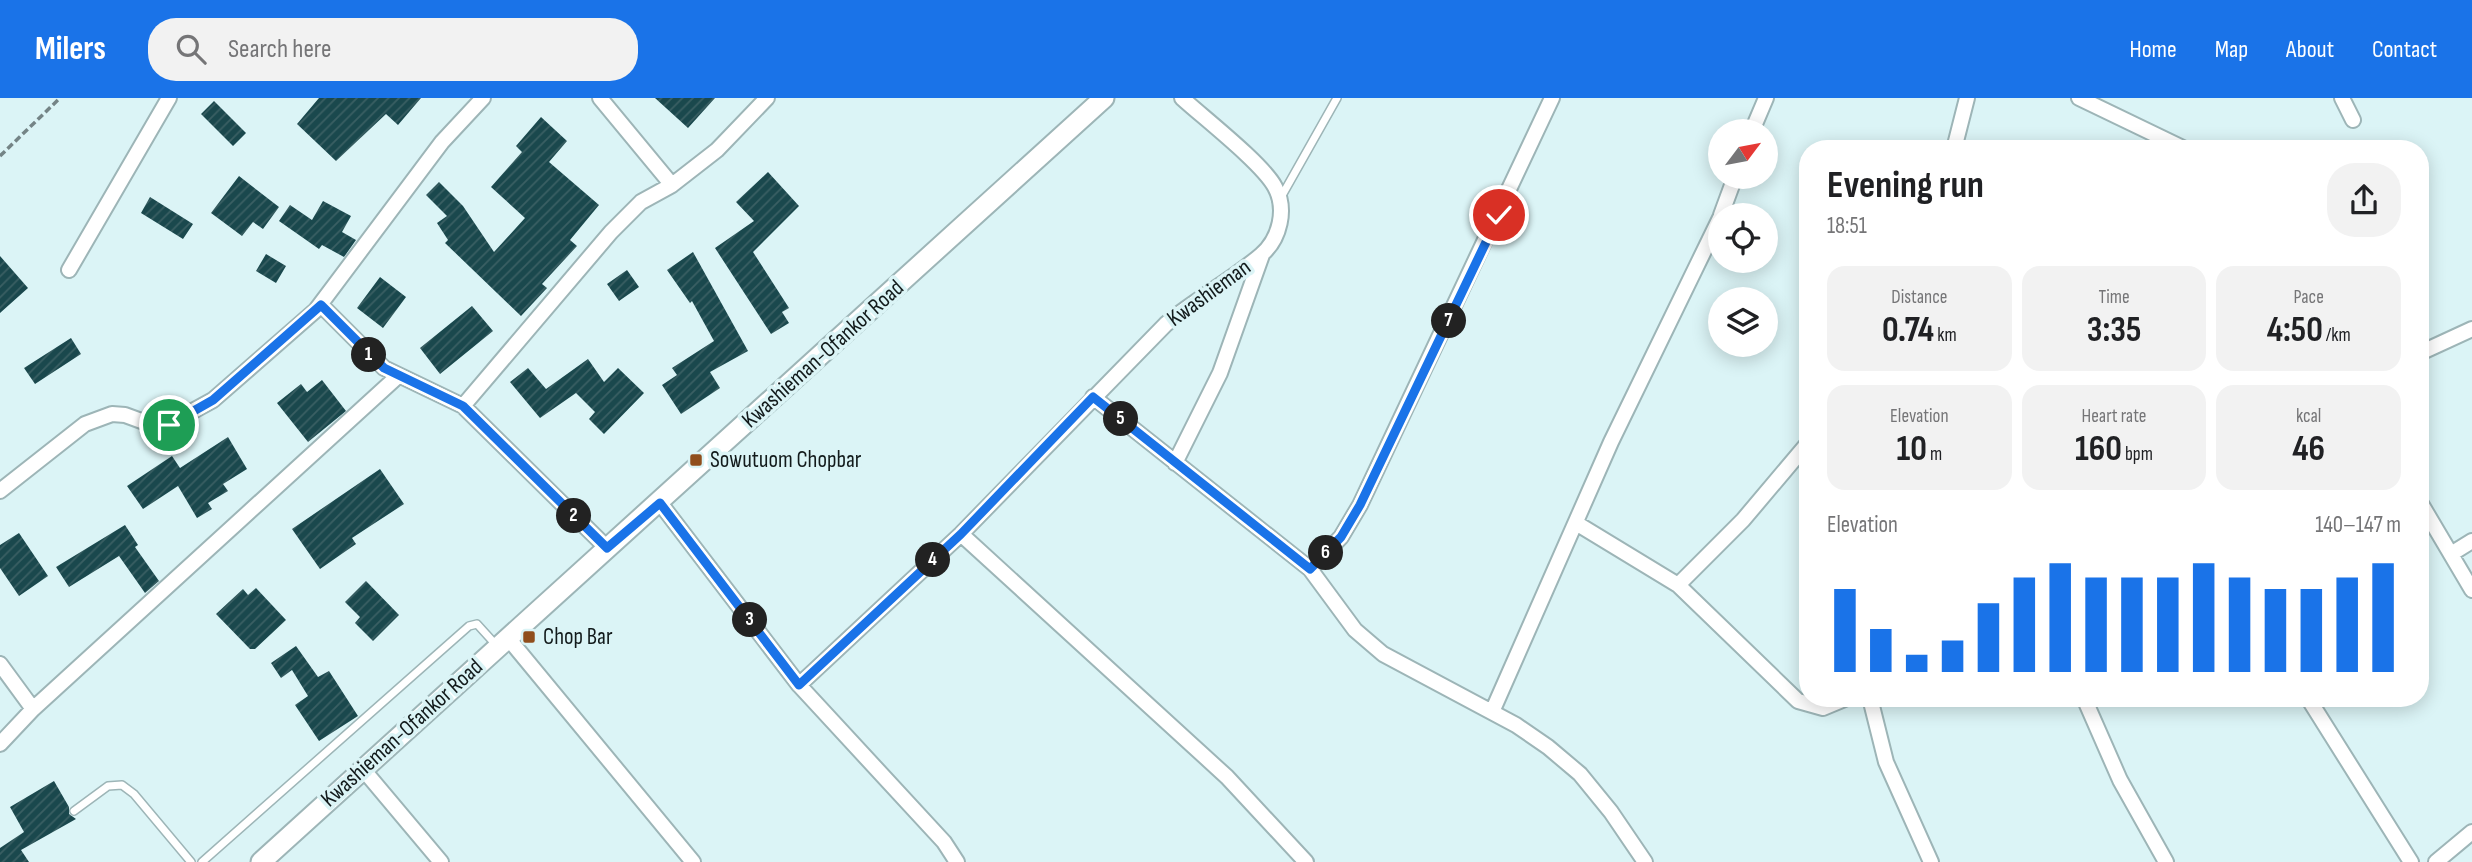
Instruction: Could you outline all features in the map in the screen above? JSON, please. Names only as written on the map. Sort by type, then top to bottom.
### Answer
[{"type":"main road","name":"Kwashieman-Ofankor Road","points":[[261,862],[1104,98]]},
{"type":"street","points":[[69,270],[169,98]]},
{"type":"street","points":[[0,491],[85,424],[100,417],[125,415],[155,426],[169,425],[198,411],[291,334],[321,305],[442,142],[483,98]]},
{"type":"street","points":[[600,98],[672,185]]},
{"type":"street","points":[[463,406],[611,232],[641,202],[672,185],[717,150],[767,98]]},
{"type":"street","points":[[1182,98],[1265,174],[1275,186],[1280,200]]},
{"type":"street","points":[[1310,569],[1341,537],[1360,505],[1552,98]]},
{"type":"street","points":[[1757,119],[1766,98]]},
{"type":"street","points":[[1956,140],[1967,98]]},
{"type":"street","points":[[2079,98],[2166,140]]},
{"type":"street","points":[[2342,98],[2353,120]]},
{"type":"street","name":"Kwashieman","points":[[799,685],[961,534],[1166,324],[1197,298],[1262,255],[1272,243],[1279,226],[1282,214],[1280,200]]},
{"type":"street","points":[[1492,712],[1611,442],[1708,244]]},
{"type":"street","points":[[1175,463],[1220,373],[1262,255]]},
{"type":"street","points":[[321,305],[371,357],[398,376],[463,406],[607,548]]},
{"type":"street","points":[[2429,349],[2472,329]]},
{"type":"street","points":[[0,744],[33,709],[398,376]]},
{"type":"street","points":[[1093,397],[1310,569],[1355,630],[1383,654],[1492,712],[1548,747],[1580,774],[1611,812],[1645,862]]},
{"type":"street","points":[[1678,585],[1743,520],[1799,454]]},
{"type":"street","points":[[660,503],[799,685],[944,842],[957,862]]},
{"type":"street","points":[[2429,517],[2472,590]]},
{"type":"street","points":[[1576,523],[1678,585],[1799,701]]},
{"type":"street","points":[[961,534],[1227,777],[1306,862]]},
{"type":"street","points":[[2451,554],[2472,541]]},
{"type":"street","points":[[503,642],[693,862]]},
{"type":"street","points":[[0,664],[33,709]]},
{"type":"street","points":[[1872,707],[1886,762],[1931,862]]},
{"type":"street","points":[[2088,707],[2120,780],[2166,862]]},
{"type":"street","points":[[2314,707],[2411,862]]},
{"type":"street","points":[[362,768],[441,862]]},
{"type":"street","points":[[2436,862],[2472,832]]},
{"type":"lane","points":[[1280,200],[1337,98]]},
{"type":"lane","points":[[202,862],[469,626],[477,624],[503,642]]},
{"type":"lane","points":[[74,811],[108,786],[122,785],[134,794],[191,862]]},
{"type":"path","points":[[0,156],[60,98]]},
{"type":"building","points":[[319,98],[421,98],[398,125],[386,114],[336,161],[297,124]]},
{"type":"building","points":[[655,98],[715,98],[688,128]]},
{"type":"building","points":[[214,101],[246,133],[233,146],[201,114]]},
{"type":"building","points":[[541,117],[567,141],[549,162],[599,205],[570,240],[577,246],[542,284],[547,288],[521,316],[445,243],[448,240],[437,223],[447,216],[426,195],[439,182],[463,206],[494,252],[525,218],[491,187],[522,152],[516,146]]},
{"type":"building","points":[[768,172],[799,206],[753,252],[789,308],[782,312],[789,323],[771,334],[715,248],[754,221],[736,202]]},
{"type":"building","points":[[239,176],[279,207],[263,229],[253,222],[242,236],[211,213]]},
{"type":"building","points":[[150,197],[193,224],[183,239],[141,213]]},
{"type":"building","points":[[323,201],[351,216],[342,232],[356,240],[344,257],[322,245],[319,249],[279,221],[290,205],[312,220]]},
{"type":"building","points":[[693,252],[748,351],[710,372],[720,388],[681,414],[662,385],[677,375],[672,368],[714,341],[692,301],[690,303],[667,270]]},
{"type":"building","points":[[266,254],[286,266],[276,283],[256,271]]},
{"type":"building","points":[[0,256],[28,288],[0,313]]},
{"type":"building","points":[[627,270],[639,287],[619,301],[607,284]]},
{"type":"building","points":[[380,277],[406,297],[383,328],[357,308]]},
{"type":"building","points":[[472,306],[493,331],[440,374],[420,348]]},
{"type":"building","points":[[71,338],[81,354],[35,384],[24,368]]},
{"type":"building","points":[[588,359],[604,382],[618,368],[644,393],[604,434],[589,419],[595,412],[576,393],[540,418],[510,382],[528,368],[546,389]]},
{"type":"building","points":[[322,380],[346,411],[308,442],[277,403],[301,384],[307,392]]},
{"type":"building","points":[[228,437],[247,469],[223,484],[228,491],[208,503],[212,509],[197,518],[178,486],[143,509],[127,486],[172,456],[180,468]]},
{"type":"building","points":[[380,469],[404,504],[352,538],[356,544],[320,569],[292,529]]},
{"type":"building","points":[[125,525],[138,545],[135,547],[159,581],[145,593],[119,556],[69,587],[56,567]]},
{"type":"building","points":[[19,533],[48,576],[19,596],[0,568],[0,545]]},
{"type":"building","points":[[366,581],[399,615],[373,641],[355,623],[360,617],[345,602]]},
{"type":"building","points":[[256,588],[286,620],[255,649],[250,649],[216,614],[243,589],[248,595]]},
{"type":"building","points":[[296,646],[318,677],[329,671],[358,716],[319,741],[295,705],[308,696],[292,670],[281,678],[271,663]]},
{"type":"building","points":[[54,781],[69,807],[69,814],[76,819],[21,850],[29,862],[0,862],[0,848],[24,832],[10,807]]},
{"type":"place","name":"Sowutuom Chopbar","points":[[696,460]]},
{"type":"place","name":"Chop Bar","points":[[529,637]]},
{"type":"route","points":[[169,425],[198,411],[213,400],[321,305],[384,368],[463,406],[607,548],[660,503],[799,685],[961,534],[1093,397],[1310,569],[1341,537],[1360,505],[1499,215]]}]
